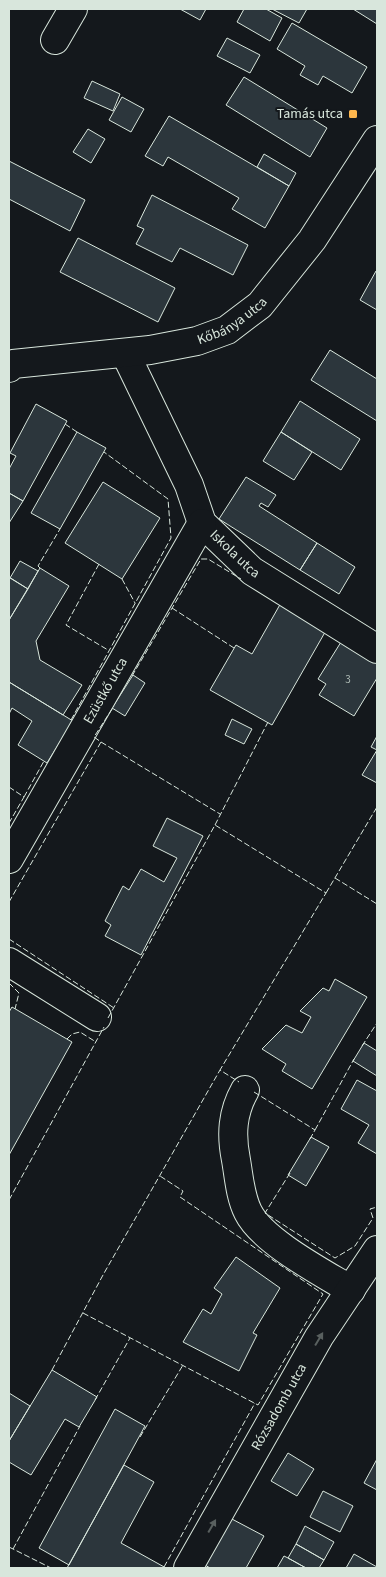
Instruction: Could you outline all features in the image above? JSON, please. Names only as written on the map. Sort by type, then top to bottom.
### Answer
[{"type":"street","points":[[55,40],[73,9]]},
{"type":"street","name":"Kőbánya utca","points":[[10,365],[125,353],[197,341],[227,330],[253,310],[312,240],[377,140]]},
{"type":"street","name":"Iskola utca","points":[[125,353],[189,485],[202,523],[252,571],[377,649]]},
{"type":"street","name":"Ezüstkő utca","points":[[9,859],[202,523]]},
{"type":"street","points":[[9,962],[97,1017]]},
{"type":"street","points":[[244,1090],[238,1104],[232,1143],[248,1213],[275,1241],[351,1290]]},
{"type":"street","name":"Rózsadomb utca","points":[[188,1568],[319,1337],[377,1250]]},
{"type":"building","points":[[180,9],[206,9],[200,20]]},
{"type":"building","points":[[244,9],[266,9],[282,18],[270,41],[237,22]]},
{"type":"building","points":[[272,9],[307,9],[299,23]]},
{"type":"building","points":[[353,9],[377,9],[377,24]]},
{"type":"building","points":[[292,23],[367,67],[352,93],[323,76],[318,85],[300,75],[305,66],[277,49]]},
{"type":"building","points":[[227,38],[260,55],[250,73],[217,56]]},
{"type":"building","points":[[244,77],[327,128],[310,157],[226,105]]},
{"type":"building","points":[[92,81],[120,94],[113,111],[84,98]]},
{"type":"building","points":[[122,97],[144,109],[131,132],[109,120]]},
{"type":"building","points":[[169,116],[289,186],[265,228],[232,209],[239,198],[168,157],[163,166],[145,156]]},
{"type":"building","points":[[88,129],[105,139],[91,163],[73,152]]},
{"type":"building","points":[[264,154],[296,173],[289,186],[257,167]]},
{"type":"building","points":[[9,161],[85,200],[70,231],[9,199]]},
{"type":"building","points":[[152,195],[248,245],[233,275],[180,248],[172,262],[136,244],[144,229],[137,226]]},
{"type":"building","points":[[78,238],[175,288],[158,322],[60,272]]},
{"type":"building","points":[[377,272],[377,310],[360,300]]},
{"type":"building","points":[[330,350],[377,379],[377,421],[311,380]]},
{"type":"building","points":[[300,401],[360,439],[341,470],[281,432]]},
{"type":"building","points":[[36,404],[67,421],[23,501],[9,493],[9,469],[16,456],[10,453]]},
{"type":"building","points":[[77,432],[106,448],[60,529],[31,513]]},
{"type":"building","points":[[281,432],[312,452],[294,480],[263,461]]},
{"type":"building","points":[[246,477],[276,495],[268,507],[261,503],[259,506],[317,543],[300,570],[219,519]]},
{"type":"building","points":[[103,482],[160,518],[122,579],[65,543]]},
{"type":"building","points":[[9,493],[23,501],[9,523]]},
{"type":"building","points":[[317,543],[355,567],[339,594],[300,570]]},
{"type":"building","points":[[20,561],[38,571],[28,589],[10,578]]},
{"type":"building","points":[[40,568],[69,586],[36,641],[40,660],[82,685],[63,715],[9,682],[9,620]]},
{"type":"building","points":[[9,577],[28,589],[9,620]]},
{"type":"building","points":[[282,601],[328,627],[272,725],[210,690],[236,645],[252,654]]},
{"type":"building","points":[[341,642],[377,660],[377,678],[354,716],[319,695],[326,684],[318,679]]},
{"type":"building","points":[[133,675],[145,683],[125,716],[112,708]]},
{"type":"building","points":[[9,682],[73,721],[47,763],[18,745],[32,721],[12,708],[9,714]]},
{"type":"building","points":[[232,719],[252,729],[244,744],[225,735]]},
{"type":"building","points":[[377,736],[377,750],[371,747]]},
{"type":"building","points":[[377,750],[377,783],[362,775]]},
{"type":"building","points":[[167,818],[203,836],[141,955],[105,936],[111,925],[105,921],[123,886],[129,890],[141,869],[164,882],[177,858],[153,846]]},
{"type":"building","points":[[335,979],[367,997],[312,1089],[282,1071],[286,1064],[262,1049],[286,1025],[302,1033],[311,1017],[300,1011],[323,988],[329,991]]},
{"type":"building","points":[[12,1007],[72,1042],[9,1155],[9,1012]]},
{"type":"building","points":[[364,1043],[377,1051],[377,1076],[353,1061]]},
{"type":"building","points":[[357,1080],[377,1091],[377,1154],[358,1143],[369,1125],[341,1109]]},
{"type":"building","points":[[311,1137],[329,1147],[306,1186],[288,1175]]},
{"type":"building","points":[[236,1257],[280,1288],[253,1333],[257,1335],[239,1371],[183,1342],[203,1309],[211,1314],[222,1294],[214,1288]]},
{"type":"building","points":[[52,1370],[97,1397],[79,1427],[65,1419],[31,1475],[9,1462],[9,1441]]},
{"type":"building","points":[[9,1393],[30,1406],[9,1441]]},
{"type":"building","points":[[115,1409],[145,1426],[69,1565],[39,1548]]},
{"type":"building","points":[[288,1453],[314,1469],[297,1496],[271,1481]]},
{"type":"building","points":[[377,1459],[377,1490],[364,1483]]},
{"type":"building","points":[[124,1465],[154,1482],[121,1543],[166,1568],[67,1568]]},
{"type":"building","points":[[323,1491],[353,1506],[340,1532],[310,1517]]},
{"type":"building","points":[[230,1518],[264,1536],[246,1568],[210,1568],[205,1565]]},
{"type":"building","points":[[305,1526],[334,1542],[324,1560],[296,1544]]},
{"type":"building","points":[[296,1544],[324,1560],[319,1568],[306,1568],[288,1558]]},
{"type":"building","points":[[354,1554],[377,1567],[377,1568],[346,1568]]},
{"type":"building","points":[[284,1556],[288,1558],[306,1568],[277,1568]]},
{"type":"fence","points":[[65,424],[77,432]]},
{"type":"fence","points":[[71,720],[171,538],[168,499],[104,452]]},
{"type":"fence","points":[[40,568],[38,566],[60,529]]},
{"type":"fence","points":[[132,676],[201,559],[208,559],[241,579]]},
{"type":"fence","points":[[99,564],[66,625],[108,650]]},
{"type":"fence","points":[[122,579],[135,603]]},
{"type":"fence","points":[[172,608],[234,648]]},
{"type":"fence","points":[[9,902],[101,742],[94,737],[114,706]]},
{"type":"fence","points":[[215,825],[268,722]]},
{"type":"fence","points":[[101,742],[220,814]]},
{"type":"fence","points":[[24,797],[44,761]]},
{"type":"fence","points":[[9,787],[24,797],[9,823]]},
{"type":"fence","points":[[326,893],[377,807]]},
{"type":"fence","points":[[108,1018],[215,825],[326,893],[220,1070],[239,1082]]},
{"type":"fence","points":[[335,878],[377,904]]},
{"type":"fence","points":[[9,939],[114,1008]]},
{"type":"fence","points":[[9,983],[19,993],[15,1009]]},
{"type":"fence","points":[[362,1046],[377,1023]]},
{"type":"fence","points":[[9,1200],[104,1027]]},
{"type":"fence","points":[[67,1039],[72,1034],[80,1032],[96,1042]]},
{"type":"fence","points":[[315,1130],[354,1059]]},
{"type":"fence","points":[[52,1370],[103,1275],[220,1070]]},
{"type":"fence","points":[[254,1092],[315,1130],[310,1139]]},
{"type":"fence","points":[[290,1173],[265,1213],[335,1258],[355,1246],[373,1218],[370,1209],[377,1207]]},
{"type":"fence","points":[[83,1313],[258,1405],[323,1294],[180,1197],[183,1191],[160,1176]]},
{"type":"fence","points":[[95,1400],[130,1338]]},
{"type":"fence","points":[[140,1437],[183,1365]]},
{"type":"fence","points":[[164,1567],[255,1403]]},
{"type":"fence","points":[[13,1549],[80,1426]]},
{"type":"fence","points":[[9,1547],[51,1568]]},
{"type":"place","name":"Tamás utca","points":[[353,114]]}]
